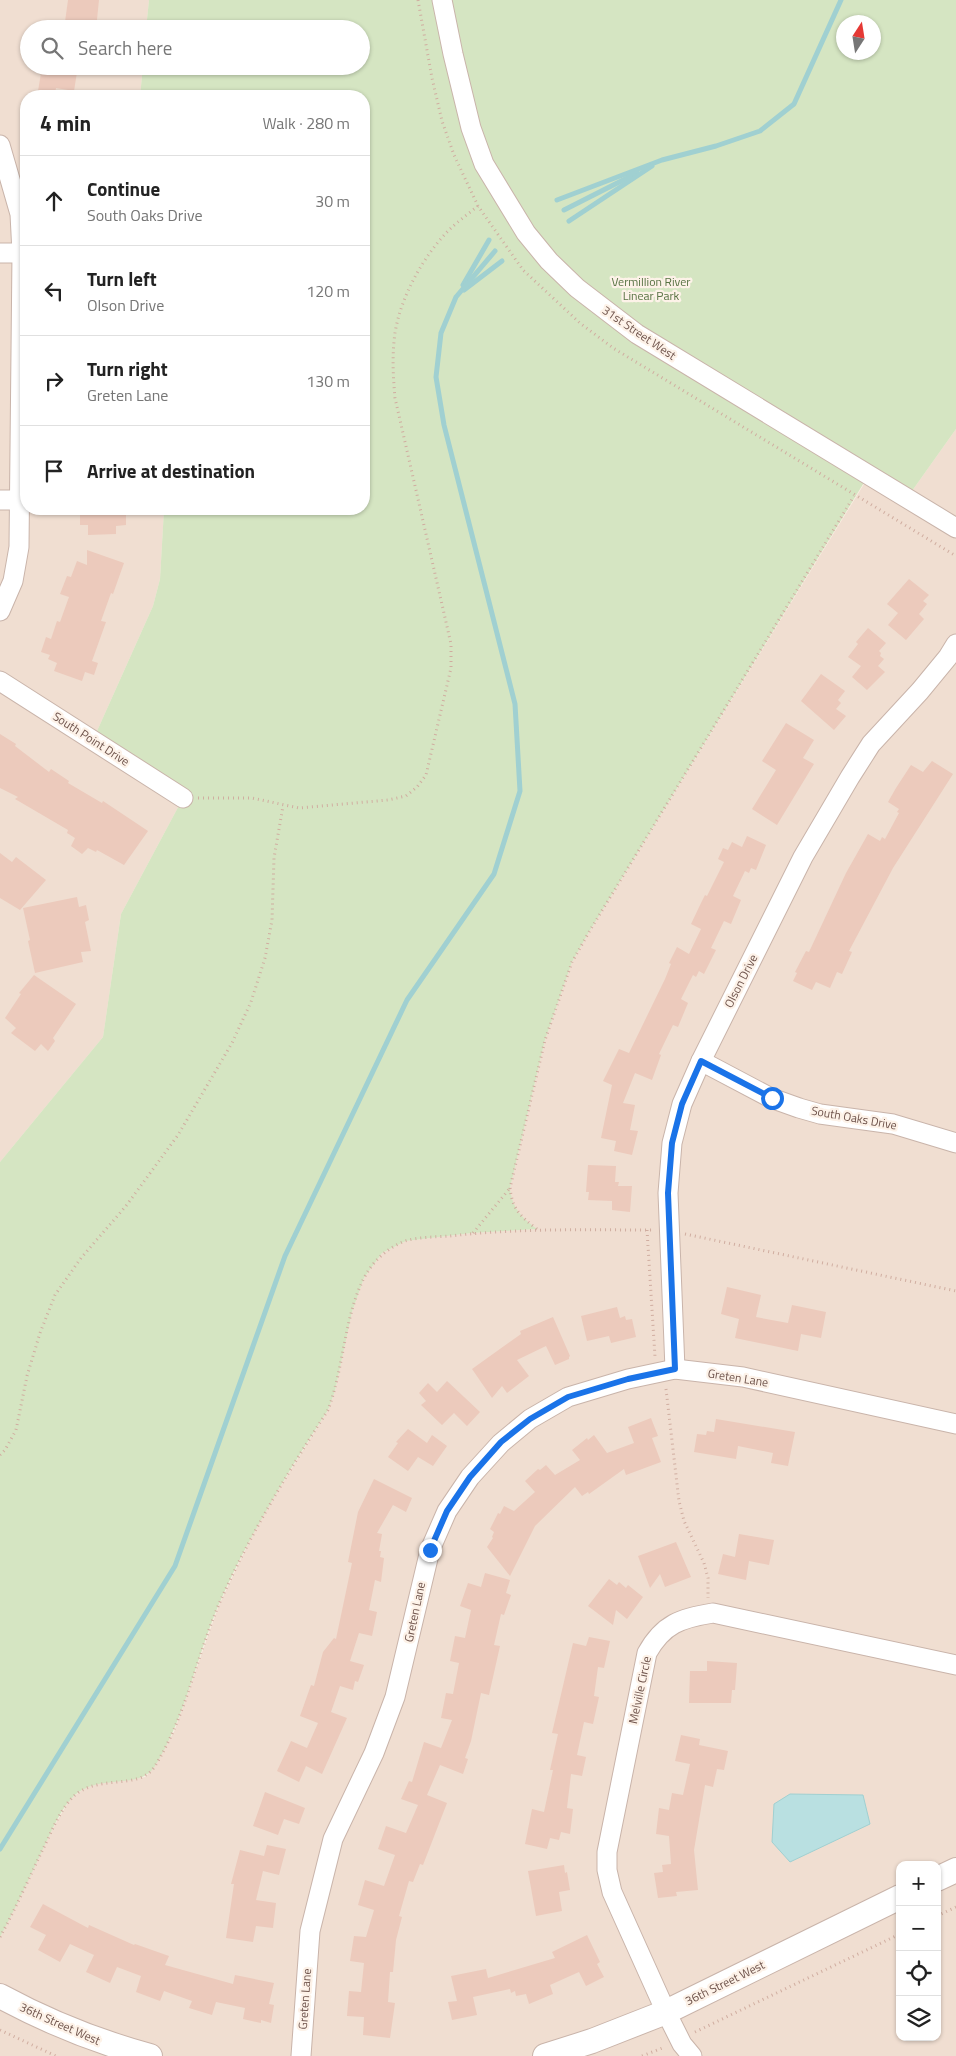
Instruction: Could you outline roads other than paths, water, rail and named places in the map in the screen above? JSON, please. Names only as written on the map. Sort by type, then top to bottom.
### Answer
[{"type":"street","name":"31st Street West","points":[[442,0],[469,119],[484,164],[526,233],[549,261],[577,288],[637,334],[956,528]]},
{"type":"street","points":[[0,145],[20,214]]},
{"type":"street","points":[[0,253],[20,253]]},
{"type":"street","points":[[0,500],[20,500],[19,547],[13,581],[0,611]]},
{"type":"street","name":"Olson Drive","points":[[668,1370],[670,1231],[668,1193],[672,1143],[682,1104],[701,1061],[804,857],[850,777],[871,744],[920,691],[948,657],[956,644]]},
{"type":"street","name":"South Point Drive","points":[[0,681],[183,798]]},
{"type":"street","name":"South Oaks Drive","points":[[701,1061],[772,1098],[799,1108],[820,1114],[893,1124],[956,1143]]},
{"type":"street","name":"Greten Lane","points":[[301,2056],[310,1931],[333,1839],[374,1753],[395,1698],[430,1550],[447,1511],[470,1477],[501,1442],[530,1419],[568,1397],[628,1379],[668,1370],[743,1377],[956,1424]]},
{"type":"street","name":"Melville Circle","points":[[692,2056],[680,2039],[666,2012],[612,1892],[607,1870],[607,1852],[647,1653],[656,1639],[665,1629],[679,1621],[713,1613],[956,1665]]},
{"type":"street","points":[[941,1877],[956,1870]]},
{"type":"street","name":"36th Street West","points":[[545,2056],[592,2041],[666,2012],[896,1899]]},
{"type":"street","name":"36th Street West","points":[[0,1996],[33,2014],[105,2044],[150,2056]]},
{"type":"water","points":[[790,1794],[863,1795],[870,1824],[790,1862],[772,1842],[774,1804]]},
{"type":"waterway","points":[[557,200],[662,160],[716,146],[760,131],[794,104],[841,0]]},
{"type":"waterway","points":[[569,221],[652,166]]},
{"type":"waterway","points":[[564,210],[637,173]]},
{"type":"waterway","points":[[463,285],[489,240]]},
{"type":"waterway","points":[[0,1849],[175,1566],[285,1256],[407,1000],[494,874],[520,791],[515,704],[444,425],[436,377],[441,333],[456,297],[495,251]]},
{"type":"waterway","points":[[464,290],[502,261]]},
{"type":"park label","name":"Vermillion River Linear Park","points":[[651,289]]}]
